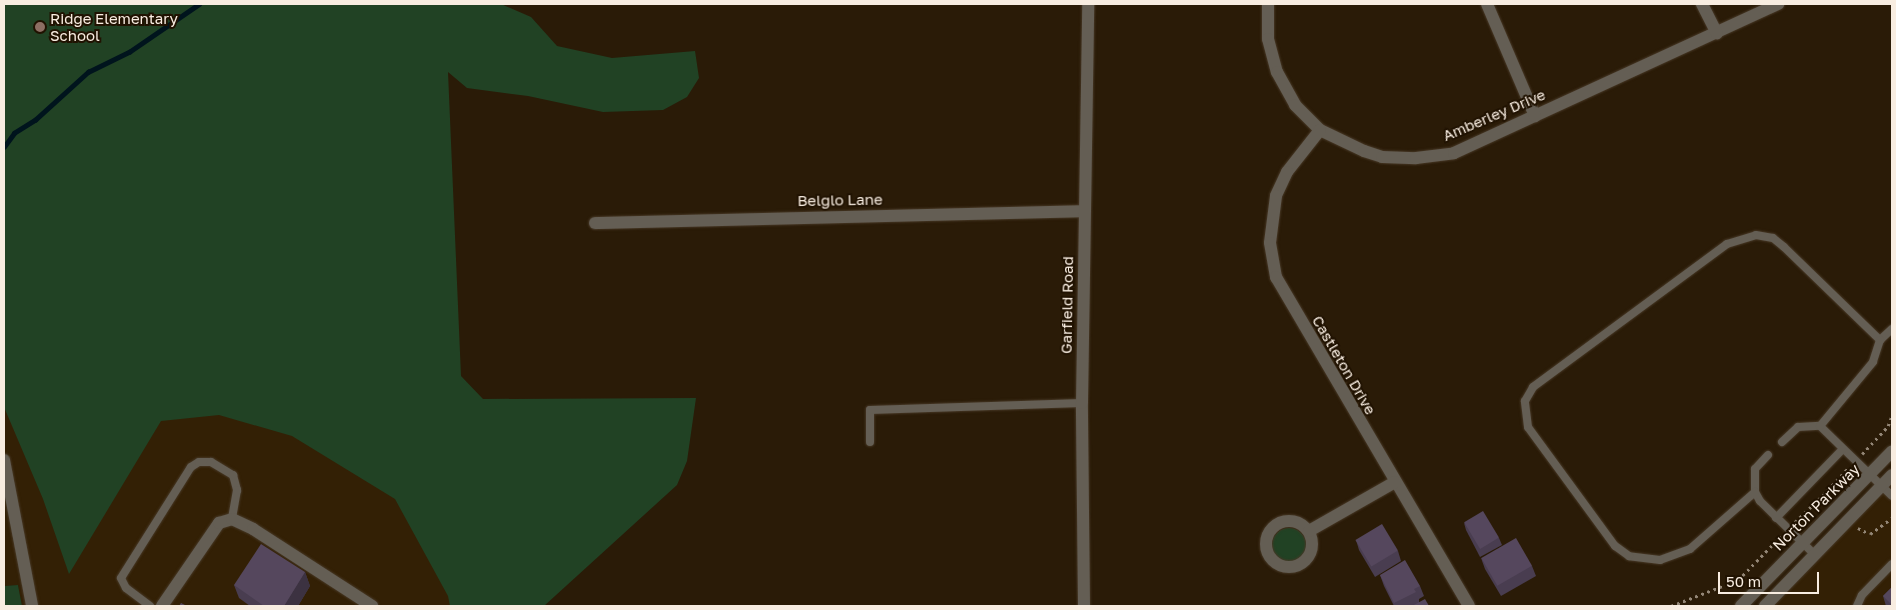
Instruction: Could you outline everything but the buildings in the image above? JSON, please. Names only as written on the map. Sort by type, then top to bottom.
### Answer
[{"type":"street","name":"Garfield Road","points":[[1084,606],[1082,403],[1088,4]]},
{"type":"street","name":"Amberley Drive","points":[[1268,4],[1268,39],[1277,72],[1296,105],[1320,130],[1346,144],[1382,157],[1416,158],[1454,153],[1778,4]]},
{"type":"street","points":[[1487,4],[1535,116]]},
{"type":"street","points":[[1702,4],[1717,33]]},
{"type":"street","name":"Castleton Drive","points":[[1320,130],[1288,172],[1276,196],[1270,222],[1271,260],[1279,285],[1469,606]]},
{"type":"street","name":"Belglo Lane","points":[[595,223],[1085,211]]},
{"type":"street","name":"Norton Parkway","points":[[1741,606],[1892,451]]},
{"type":"street","points":[[4,460],[32,606]]},
{"type":"street","points":[[1765,606],[1892,475]]},
{"type":"street","points":[[1309,532],[1395,482]]},
{"type":"street","points":[[162,606],[219,523],[232,519],[253,529],[372,606]]},
{"type":"lane","points":[[1755,492],[1690,549],[1660,560],[1629,556],[1615,546],[1528,427],[1525,401],[1532,387],[1728,244],[1748,236],[1773,238],[1880,340]]},
{"type":"lane","points":[[1782,442],[1798,427],[1820,426],[1872,362],[1880,340],[1892,330]]},
{"type":"lane","points":[[870,442],[870,410],[1082,403]]},
{"type":"lane","points":[[1820,426],[1842,450],[1892,496]]},
{"type":"lane","points":[[1776,518],[1842,450]]},
{"type":"lane","points":[[1768,455],[1755,469],[1755,492],[1776,518],[1815,555]]},
{"type":"lane","points":[[150,606],[126,588],[121,578],[191,467],[199,462],[211,462],[233,475],[238,490],[232,519]]},
{"type":"lane","points":[[1857,606],[1862,595],[1892,564]]},
{"type":"path","points":[[1671,606],[1738,580],[1822,495]]},
{"type":"shaded area","points":[[4,106],[461,376],[484,606],[22,606],[18,585],[4,586]]},
{"type":"shaded area","points":[[1892,483],[1892,606],[1771,606]]},
{"type":"green space","points":[[4,4],[501,4],[531,17],[557,46],[612,58],[695,51],[699,78],[687,97],[663,110],[603,112],[528,96],[467,88],[448,72],[461,376],[483,399],[696,398],[687,461],[677,485],[544,606],[450,606],[448,596],[395,499],[292,436],[219,415],[161,421],[69,574],[43,499],[4,407]]},
{"type":"green space","points":[[1289,528],[1301,533],[1306,545],[1301,557],[1289,562],[1277,557],[1272,545],[1277,533]]},
{"type":"green space","points":[[18,585],[22,606],[4,606],[4,586]]},
{"type":"waterway","points":[[4,147],[14,133],[35,120],[88,72],[129,52],[199,4]]},
{"type":"place","name":"Ridge Elementary School","points":[[40,27]]}]
